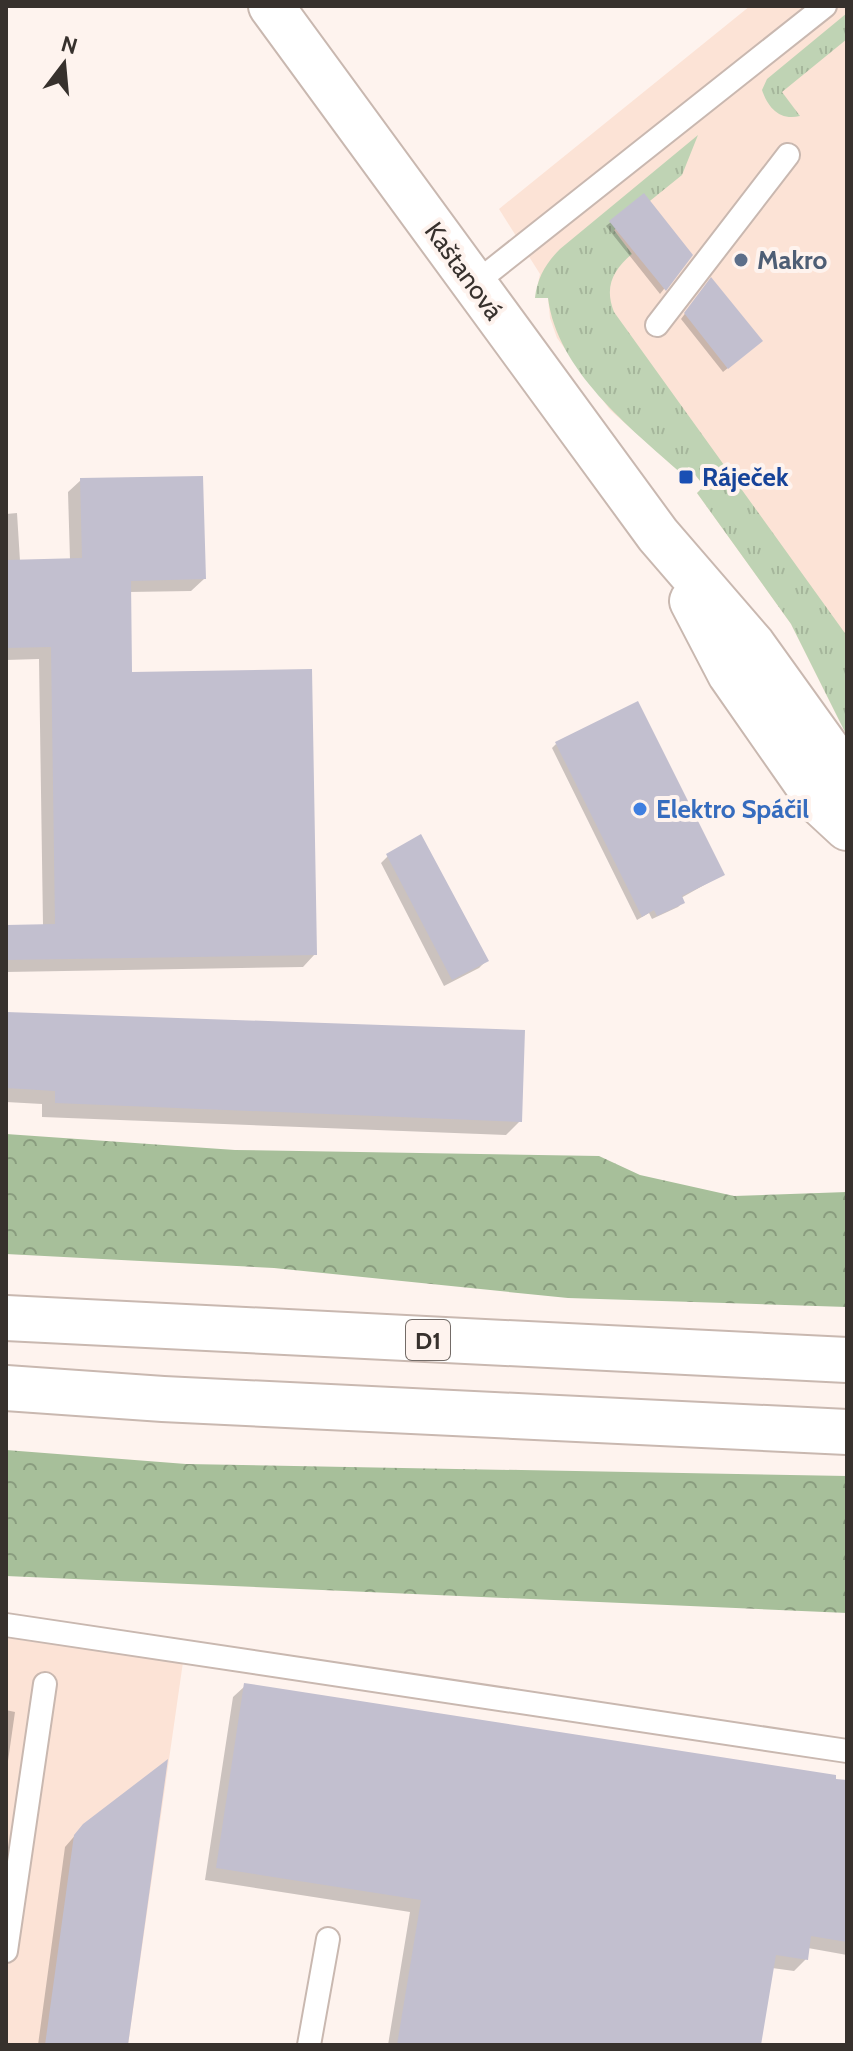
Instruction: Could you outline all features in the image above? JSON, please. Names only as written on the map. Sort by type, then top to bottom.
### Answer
[{"type":"main road","name":"Kaštanová","points":[[271,6],[658,535],[753,645],[847,776]]},
{"type":"main road","name":"Kaštanová","points":[[658,535],[730,674],[820,803],[847,828]]},
{"type":"main road","name":"D1","points":[[7,1317],[847,1360]]},
{"type":"main road","points":[[6,1388],[163,1399],[847,1432]]},
{"type":"lane","points":[[473,285],[825,6]]},
{"type":"lane","points":[[657,325],[788,155]]},
{"type":"lane","points":[[6,1625],[847,1751]]},
{"type":"lane","points":[[6,1951],[45,1684]]},
{"type":"lane","points":[[309,2045],[328,1939]]},
{"type":"shaded area","points":[[750,6],[847,6],[847,736],[791,624],[697,493],[704,486],[689,467],[681,473],[610,410],[557,338],[550,318],[548,298],[535,298],[540,274],[499,209]]},
{"type":"shaded area","points":[[6,1638],[183,1662],[128,2045],[6,2045]]},
{"type":"green space","points":[[847,13],[847,39],[782,92],[800,116],[786,117],[776,112],[762,90],[767,79]]},
{"type":"green space","points":[[698,135],[682,175],[614,230],[632,254],[612,280],[611,303],[614,312],[847,636],[847,736],[791,624],[697,493],[704,486],[689,467],[681,473],[599,396],[565,349],[554,324],[548,298],[535,298],[543,271],[560,249]]},
{"type":"green space","points":[[6,1134],[235,1150],[599,1156],[640,1175],[734,1196],[847,1192],[847,1307],[568,1298],[274,1268],[6,1254]]},
{"type":"green space","points":[[6,1450],[186,1464],[847,1476],[847,1613],[6,1576]]},
{"type":"building","points":[[644,193],[693,255],[666,291],[609,221]]},
{"type":"building","points":[[711,277],[763,341],[728,369],[684,313]]},
{"type":"building","points":[[203,476],[206,579],[131,581],[132,672],[312,669],[317,955],[6,960],[6,925],[55,924],[51,647],[6,648],[6,560],[82,558],[80,478]]},
{"type":"building","name":"Elektro Spáčil","points":[[638,701],[725,875],[682,896],[685,903],[657,916],[654,910],[642,917],[555,742]]},
{"type":"building","points":[[421,834],[489,961],[452,980],[386,854]]},
{"type":"building","points":[[6,1012],[525,1030],[522,1122],[55,1103],[55,1091],[6,1088]]},
{"type":"building","points":[[244,1683],[836,1775],[836,1779],[847,1780],[847,1942],[811,1936],[808,1960],[776,1955],[761,2045],[397,2045],[421,1900],[216,1868]]},
{"type":"building","points":[[168,1759],[128,2045],[45,2045],[74,1835],[83,1824]]},
{"type":"place","name":"Makro","points":[[741,260]]},
{"type":"place","name":"Ráječek","points":[[686,477]]},
{"type":"place","name":"Elektro Spáčil","points":[[640,809]]}]
